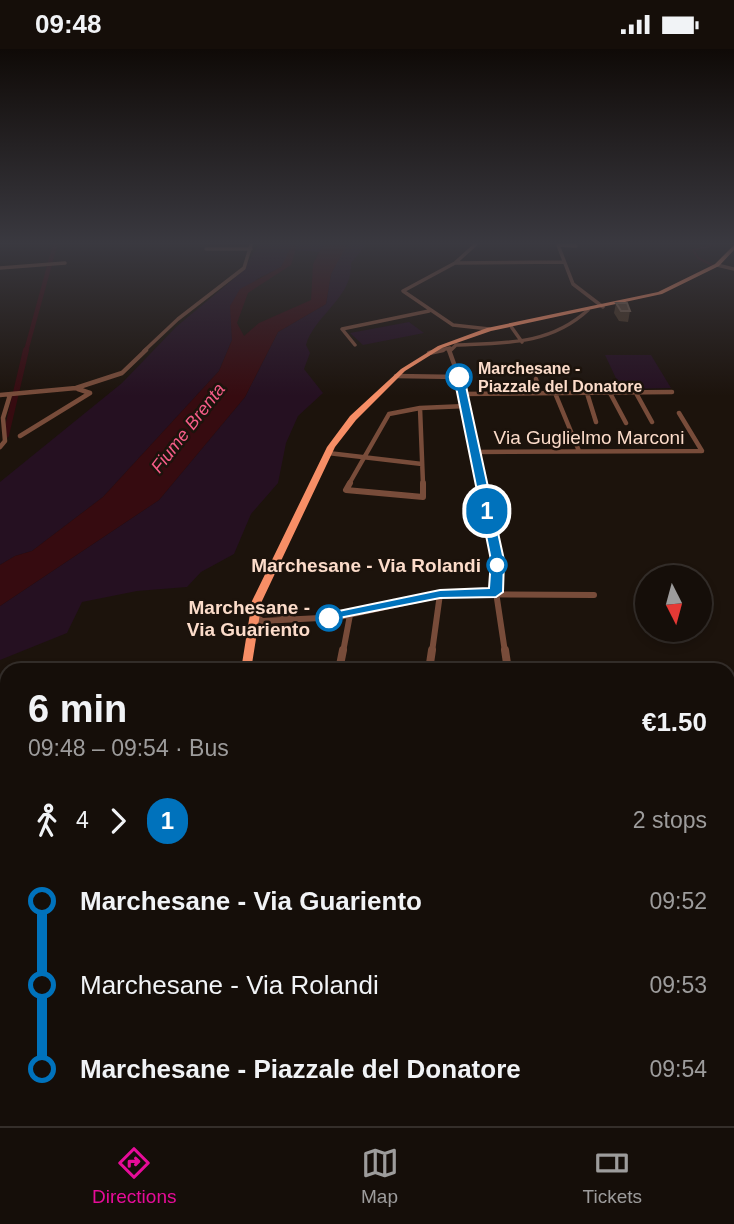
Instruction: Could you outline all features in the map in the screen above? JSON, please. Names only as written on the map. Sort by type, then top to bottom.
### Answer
[{"type":"main road","points":[[247,663],[254,613],[328,453],[353,418],[396,376],[427,354],[489,329],[651,295]]},
{"type":"street","points":[[0,395],[76,388],[111,378],[132,365],[178,319],[209,295]]},
{"type":"street","points":[[409,295],[453,325],[489,329]]},
{"type":"street","points":[[588,295],[603,307]]},
{"type":"street","points":[[427,354],[450,348],[522,342],[558,334],[588,310]]},
{"type":"street","points":[[355,345],[342,329],[429,311]]},
{"type":"street","points":[[510,325],[522,342]]},
{"type":"street","points":[[450,348],[466,406],[497,560],[496,592],[507,663]]},
{"type":"street","points":[[396,376],[459,377]]},
{"type":"street","points":[[536,379],[540,393]]},
{"type":"street","points":[[20,436],[90,393],[76,388]]},
{"type":"street","points":[[463,394],[673,392]]},
{"type":"street","points":[[555,393],[579,451]]},
{"type":"street","points":[[587,393],[596,422]]},
{"type":"street","points":[[610,393],[626,423]]},
{"type":"street","points":[[636,393],[652,422]]},
{"type":"street","points":[[2,446],[1,417],[12,395]]},
{"type":"street","points":[[420,408],[424,497],[346,491],[389,414],[420,408],[466,406]]},
{"type":"street","name":"Via Guglielmo Marconi","points":[[474,452],[702,451],[679,413]]},
{"type":"street","points":[[328,453],[422,464]]},
{"type":"street","points":[[254,613],[262,621],[350,615],[440,594],[496,592],[594,595]]},
{"type":"street","points":[[430,663],[440,594]]},
{"type":"street","points":[[254,613],[318,618]]},
{"type":"street","points":[[340,663],[350,615]]},
{"type":"street","points":[[251,635],[276,620]]},
{"type":"shaded area","points":[[214,295],[241,295],[231,306],[232,340],[219,371],[103,497],[32,551],[15,556],[0,565],[0,482],[122,383],[176,327]]},
{"type":"shaded area","points":[[327,295],[340,295],[310,335],[306,345],[310,353],[304,369],[323,393],[298,416],[286,443],[278,483],[251,514],[234,554],[201,572],[187,587],[137,591],[82,602],[67,633],[0,660],[0,606],[159,500],[245,397],[278,332],[326,304]]},
{"type":"shaded area","points":[[409,322],[424,333],[363,345],[350,333]]},
{"type":"shaded area","points":[[605,355],[651,355],[671,388],[621,389]]},
{"type":"water","name":"Fiume Brenta","points":[[236,295],[247,295],[237,323],[244,336],[259,323],[311,300],[311,295],[327,295],[326,304],[278,332],[245,397],[159,500],[0,606],[0,565],[15,556],[32,551],[103,497],[219,371],[232,340],[230,306]]},
{"type":"building","points":[[616,303],[627,303],[630,311],[621,311]]},
{"type":"waterway","points":[[26,351],[41,295]]},
{"type":"waterway","points":[[6,435],[26,350]]},
{"type":"bus line","name":"1","points":[[329,618],[372,611],[440,594],[496,592],[497,560],[459,377]]},
{"type":"place","name":"Marchesane - Piazzale del Donatore","points":[[459,377]]},
{"type":"place","name":"Marchesane - Via Rolandi","points":[[497,565]]},
{"type":"place","name":"Marchesane - Via Guariento","points":[[329,618]]}]
